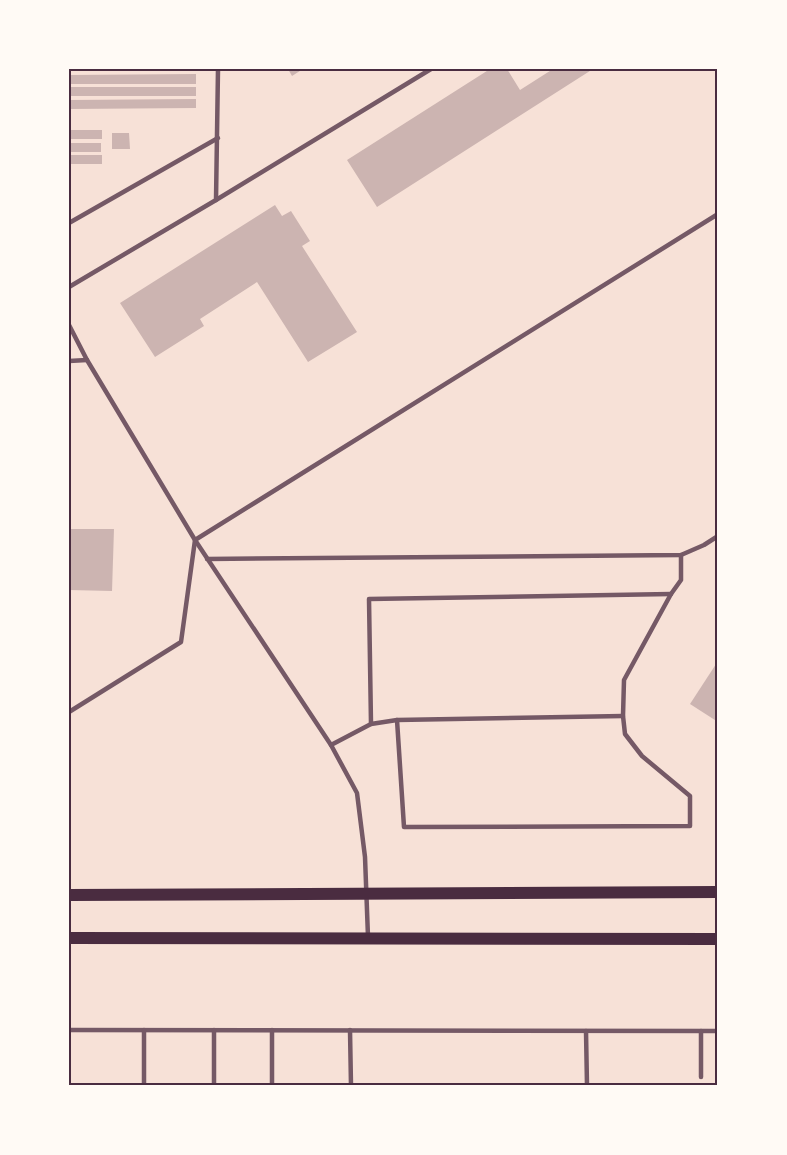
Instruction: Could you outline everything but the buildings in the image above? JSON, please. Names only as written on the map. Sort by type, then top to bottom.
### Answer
[{"type":"main road","points":[[69,895],[718,892]]},
{"type":"main road","points":[[69,938],[718,939]]},
{"type":"lane","points":[[216,200],[218,69]]},
{"type":"lane","points":[[69,287],[431,69]]},
{"type":"lane","points":[[69,222],[218,138]]},
{"type":"lane","points":[[195,540],[718,214]]},
{"type":"lane","points":[[69,325],[87,360],[195,540],[331,745],[357,793],[368,892],[368,939]]},
{"type":"lane","points":[[69,360],[87,360]]},
{"type":"lane","points":[[207,559],[681,555],[718,536]]},
{"type":"lane","points":[[69,712],[181,642],[195,540]]},
{"type":"lane","points":[[397,720],[404,826],[690,826],[690,796],[642,756],[625,734],[623,716],[624,680],[681,580],[681,555]]},
{"type":"lane","points":[[371,724],[369,599],[671,594]]},
{"type":"lane","points":[[331,745],[371,724],[397,720],[623,716]]},
{"type":"lane","points":[[69,1030],[718,1031]]},
{"type":"lane","points":[[144,1030],[144,1086]]},
{"type":"lane","points":[[213,1030],[214,1086]]},
{"type":"lane","points":[[272,1030],[273,1086]]},
{"type":"lane","points":[[350,1030],[351,1086]]},
{"type":"lane","points":[[586,1031],[587,1086]]},
{"type":"lane","points":[[701,1031],[701,1077]]}]
